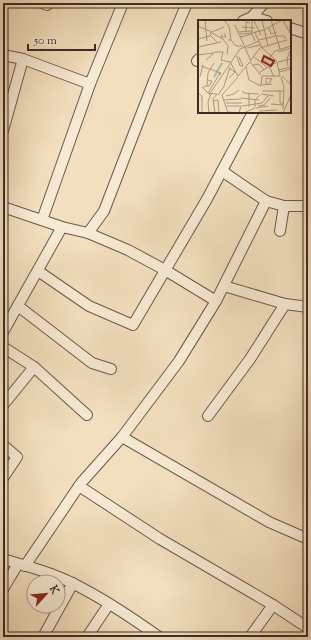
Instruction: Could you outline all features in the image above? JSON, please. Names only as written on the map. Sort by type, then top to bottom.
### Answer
[{"type":"street","points":[[42,220],[90,84],[123,3]]},
{"type":"street","points":[[88,233],[104,211],[154,81],[188,3]]},
{"type":"street","points":[[245,20],[252,17],[264,3]]},
{"type":"street","points":[[252,17],[263,20]]},
{"type":"street","points":[[291,28],[308,34]]},
{"type":"street","points":[[3,56],[23,59],[90,84]]},
{"type":"street","points":[[3,131],[23,59]]},
{"type":"street","points":[[38,271],[89,306],[133,325],[222,171],[252,113]]},
{"type":"street","points":[[222,171],[266,201],[284,206],[308,206]]},
{"type":"street","points":[[3,589],[79,486],[122,437],[179,361],[216,301],[266,201]]},
{"type":"street","points":[[280,231],[284,206]]},
{"type":"street","points":[[4,209],[42,220],[62,228],[88,233],[128,250],[165,270],[216,301]]},
{"type":"street","points":[[3,332],[62,228]]},
{"type":"street","points":[[224,286],[285,304],[308,307]]},
{"type":"street","points":[[208,416],[250,359],[285,304]]},
{"type":"street","points":[[18,306],[92,363],[111,369]]},
{"type":"street","points":[[3,347],[34,368],[87,415]]},
{"type":"street","points":[[3,405],[34,368]]},
{"type":"street","points":[[122,437],[269,522],[308,539]]},
{"type":"street","points":[[3,445],[18,457],[3,478]]},
{"type":"street","points":[[79,486],[160,539],[308,628]]},
{"type":"street","points":[[3,559],[73,583],[109,604],[159,637]]},
{"type":"street","points":[[43,637],[73,583]]},
{"type":"street","points":[[87,637],[109,604]]},
{"type":"street","points":[[250,637],[272,605]]}]
